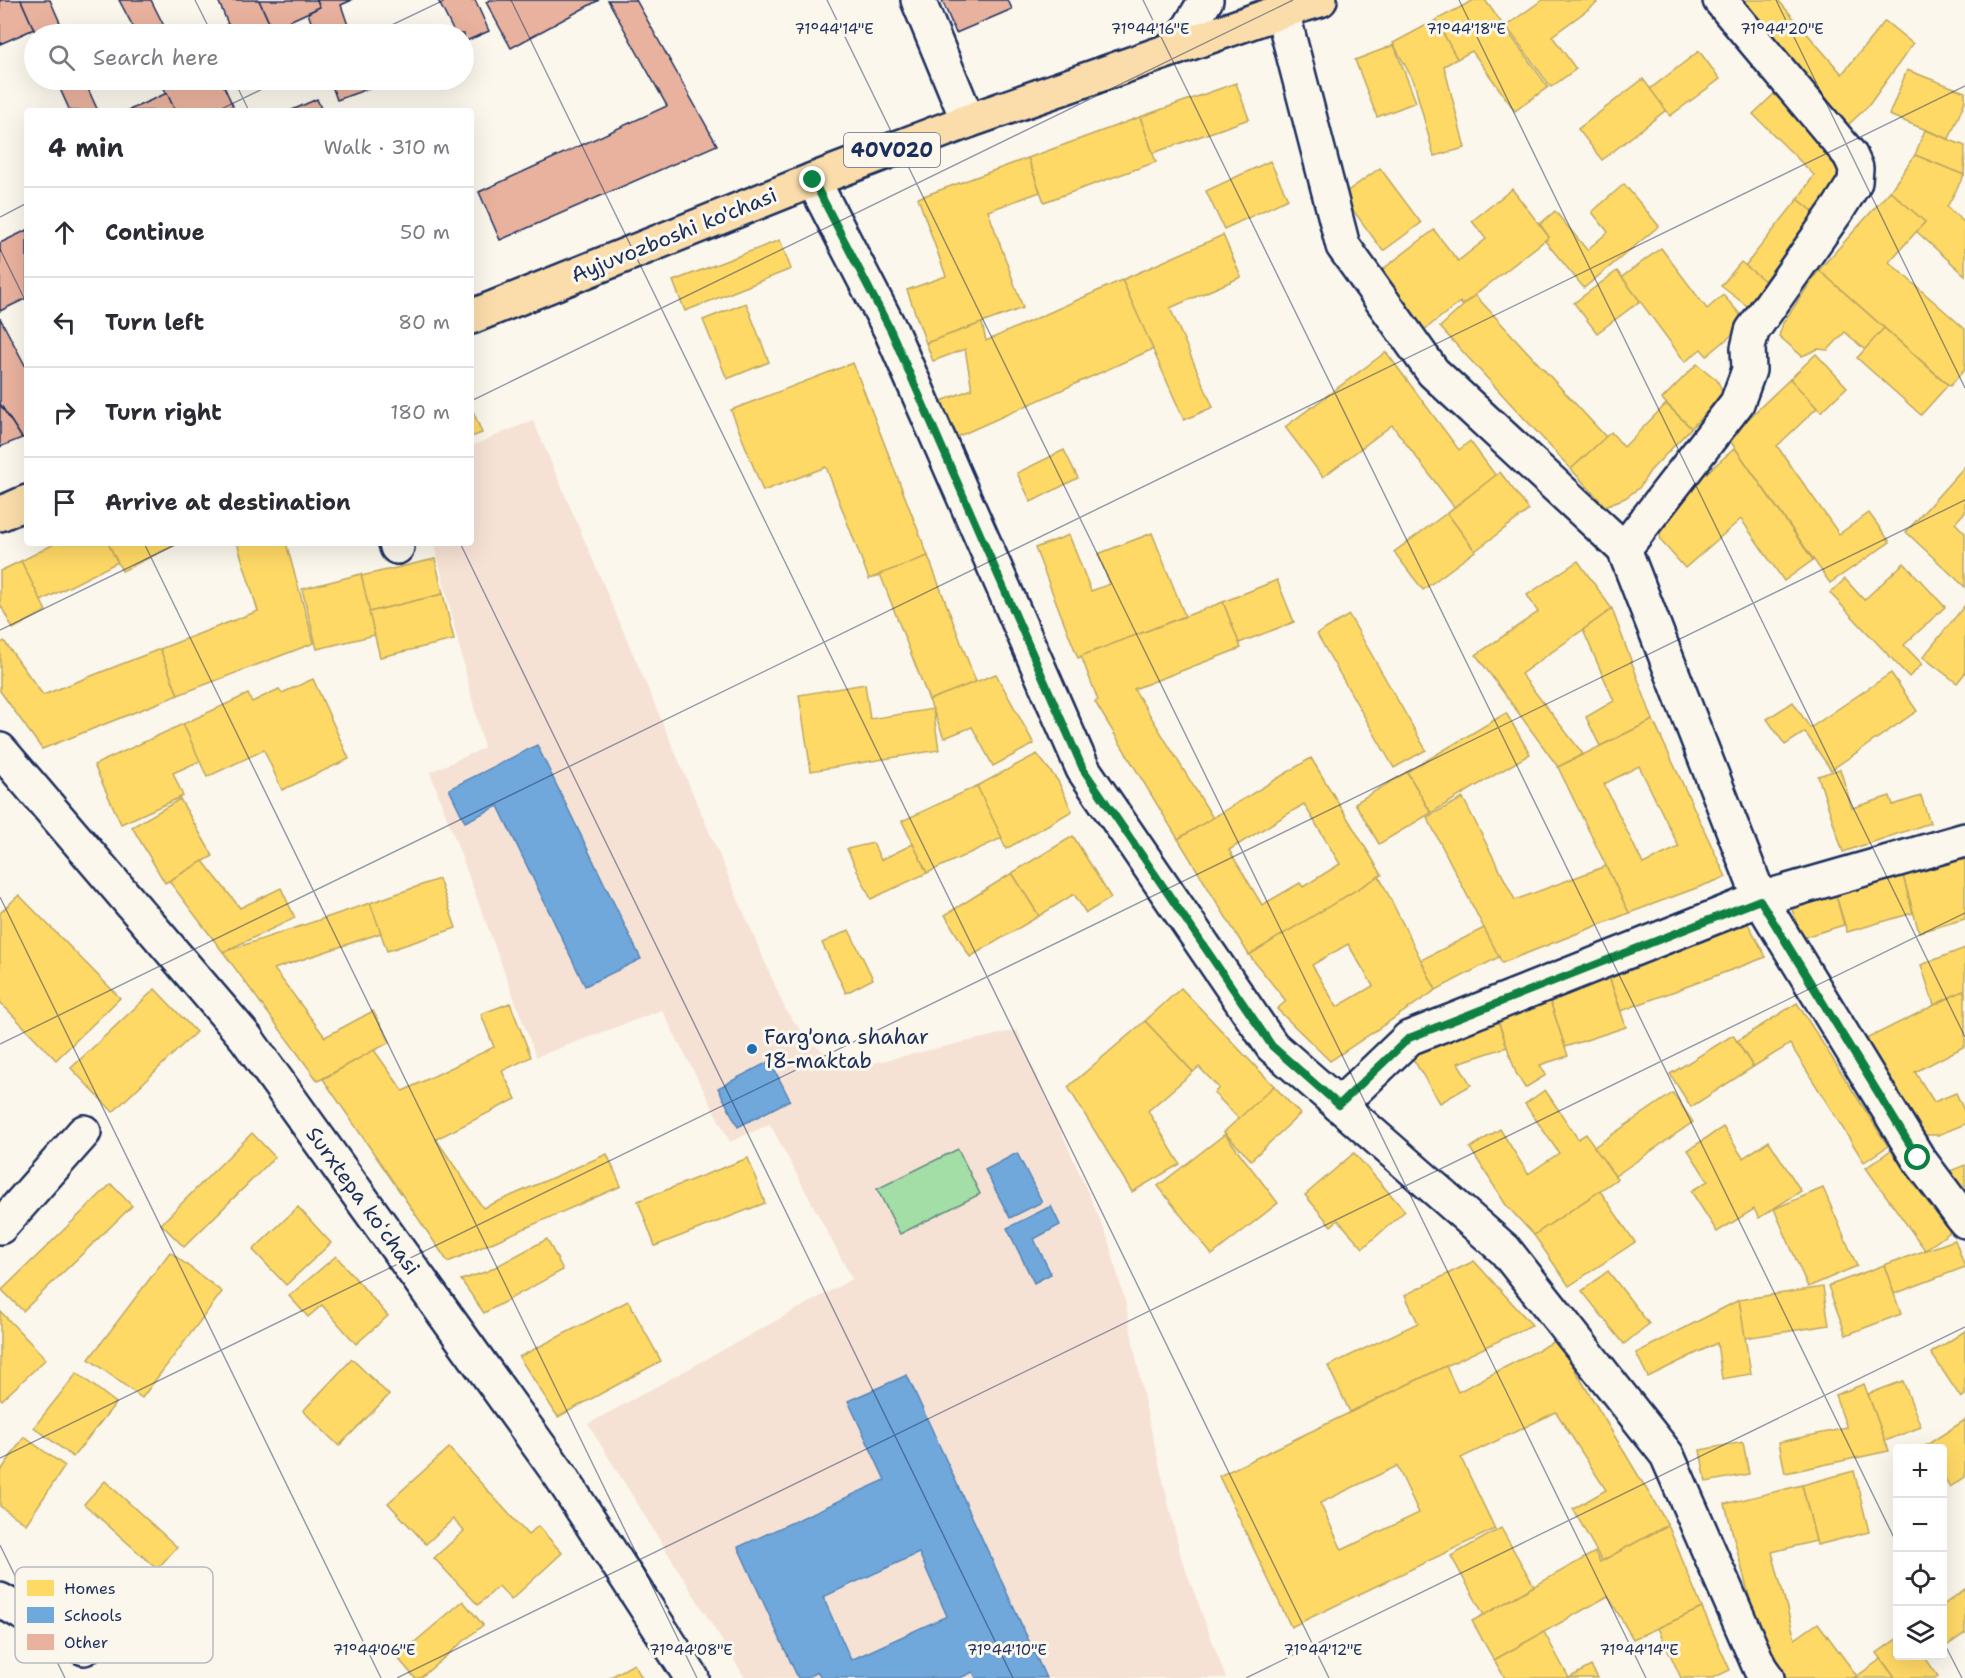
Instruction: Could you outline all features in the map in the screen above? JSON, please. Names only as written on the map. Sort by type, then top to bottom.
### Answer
[{"type":"main road","name":"Ayjuvozboshi ko'chasi","points":[[474,316],[813,180],[968,121],[1282,11],[1320,0]]},
{"type":"main road","points":[[0,514],[24,503]]},
{"type":"street","points":[[918,0],[968,121]]},
{"type":"street","points":[[1177,48],[1206,0]]},
{"type":"street","points":[[1624,549],[1737,403],[1749,370],[1748,348],[1752,331],[1855,182],[1856,168],[1851,155],[1720,0]]},
{"type":"street","points":[[1282,11],[1343,246],[1433,372],[1624,549],[1760,900],[1918,1158],[1965,1221]]},
{"type":"street","points":[[813,180],[891,331],[1083,769],[1272,1046],[1505,1250],[1667,1455],[1760,1668],[1767,1678]]},
{"type":"street","name":"Surxtepa koʻchasi","points":[[0,750],[246,1038],[560,1475],[692,1678]]},
{"type":"street","points":[[1339,1105],[1409,1038],[1760,900],[1965,840]]},
{"type":"street","points":[[0,1227],[84,1132]]},
{"type":"street","points":[[0,1600],[15,1609]]},
{"type":"shaded area","name":"Farg'ona shahar 18-maktab","points":[[533,420],[786,1011],[810,1042],[835,1059],[873,1063],[1017,1030],[1107,1236],[1126,1305],[1145,1404],[1181,1557],[1226,1678],[745,1678],[588,1424],[852,1279],[770,1124],[730,1142],[662,1010],[536,1057],[430,772],[484,748],[435,546],[474,546],[474,445]]},
{"type":"green space","points":[[958,1149],[980,1194],[900,1234],[877,1189]]},
{"type":"building: Homes","points":[[1474,0],[1485,0],[1548,87],[1515,111],[1472,51],[1457,59],[1436,20]]},
{"type":"building: Homes","points":[[1542,0],[1594,0],[1597,3],[1552,36],[1576,69],[1551,87],[1506,26]]},
{"type":"building: Homes","points":[[1733,0],[1778,0],[1842,74],[1885,21],[1913,44],[1869,105],[1844,129]]},
{"type":"building: Homes","points":[[1436,20],[1457,59],[1444,66],[1465,148],[1434,156],[1414,82],[1393,43]]},
{"type":"building: Homes","points":[[1394,45],[1416,102],[1377,117],[1355,60]]},
{"type":"building: Homes","points":[[1699,51],[1720,79],[1670,116],[1650,89]]},
{"type":"building: Homes","points":[[1907,70],[1965,92],[1965,101],[1949,139],[1889,115]]},
{"type":"building: Homes","points":[[1643,79],[1666,110],[1602,160],[1578,129]]},
{"type":"building: Homes","points":[[1236,83],[1249,119],[1153,153],[1140,117]]},
{"type":"building: Homes","points":[[1774,94],[1837,158],[1843,168],[1816,214],[1798,199],[1814,175],[1753,114]]},
{"type":"building: Homes","points":[[1140,117],[1156,162],[1044,202],[1028,158]]},
{"type":"building: Homes","points":[[1925,130],[1965,146],[1964,175],[1915,155]]},
{"type":"building: Homes","points":[[1915,155],[1964,175],[1947,207],[1965,223],[1965,275],[1916,231],[1925,222],[1890,191]]},
{"type":"building: Homes","points":[[1028,158],[1040,192],[988,211],[1023,308],[926,343],[907,290],[946,276],[918,198]]},
{"type":"building: Homes","points":[[1270,161],[1288,199],[1224,229],[1206,191]]},
{"type":"building: Homes","points":[[1380,168],[1421,223],[1383,251],[1342,195]]},
{"type":"building: Homes","points":[[1624,184],[1659,226],[1584,288],[1545,241],[1549,237],[1540,224],[1555,211],[1587,250],[1608,232],[1592,212]]},
{"type":"building: Homes","points":[[1512,189],[1549,237],[1462,305],[1460,302],[1415,337],[1370,279],[1434,230],[1458,261],[1486,239],[1472,221]]},
{"type":"building: Homes","points":[[1890,191],[1925,222],[1889,262],[1965,329],[1965,369],[1950,386],[1819,270]]},
{"type":"building: Homes","points":[[1798,199],[1816,214],[1764,281],[1745,266]]},
{"type":"building: Homes","points":[[1223,235],[1241,277],[1170,308],[1213,407],[1184,420],[1122,280]]},
{"type":"building: Homes","points":[[780,240],[791,269],[685,311],[673,281]]},
{"type":"building: Homes","points":[[1661,248],[1707,309],[1723,295],[1747,322],[1707,356],[1701,349],[1685,362],[1622,277]]},
{"type":"building: Homes","points":[[1741,262],[1770,285],[1751,309],[1721,286]]},
{"type":"building: Homes","points":[[1819,270],[1884,328],[1865,350],[1845,332],[1828,350],[1818,349],[1802,356],[1779,336],[1783,323]]},
{"type":"building: Homes","points":[[1617,271],[1640,301],[1597,333],[1574,303]]},
{"type":"building: Homes","points":[[1122,280],[1153,349],[950,440],[934,404],[972,389],[965,349],[933,361],[926,343],[982,323],[986,341]]},
{"type":"building: Homes","points":[[1475,295],[1606,437],[1571,469],[1440,327]]},
{"type":"building: Homes","points":[[746,303],[769,362],[727,379],[703,320]]},
{"type":"building: Homes","points":[[1884,328],[1948,385],[1921,415],[1857,358]]},
{"type":"building: Homes","points":[[1386,352],[1459,450],[1470,441],[1496,476],[1454,507],[1392,425],[1323,477],[1285,427]]},
{"type":"building: Homes","points":[[1816,354],[1847,387],[1821,412],[1790,379]]},
{"type":"building: Homes","points":[[853,363],[928,556],[869,579],[826,467],[763,491],[731,410]]},
{"type":"building: Homes","points":[[1697,364],[1717,380],[1724,394],[1691,428],[1662,399]]},
{"type":"building: Homes","points":[[1790,379],[1817,408],[1777,446],[1839,534],[1869,513],[1890,542],[1830,583],[1728,438]]},
{"type":"building: Homes","points":[[1666,404],[1691,428],[1650,471],[1639,488],[1625,498],[1605,506],[1571,469],[1611,432],[1624,447]]},
{"type":"building: Homes","points":[[474,413],[482,433],[474,436]]},
{"type":"building: Homes","points":[[1735,448],[1813,560],[1784,581],[1741,519],[1685,568],[1661,541],[1659,527],[1671,518],[1664,510]]},
{"type":"building: Homes","points":[[1064,450],[1078,478],[1031,502],[1017,473]]},
{"type":"building: Homes","points":[[1965,466],[1965,512],[1955,523],[1965,533],[1965,587],[1906,532]]},
{"type":"building: Homes","points":[[1500,472],[1529,510],[1475,551],[1447,513]]},
{"type":"building: Homes","points":[[1447,513],[1475,551],[1423,590],[1394,552]]},
{"type":"building: Homes","points":[[1152,533],[1185,616],[1078,658],[1035,548],[1069,535],[1091,591],[1110,584],[1098,554]]},
{"type":"building: Homes","points":[[50,546],[110,546],[118,562],[41,601],[21,561]]},
{"type":"building: Homes","points":[[110,546],[173,546],[122,571]]},
{"type":"building: Homes","points":[[238,546],[287,546],[314,643],[178,695],[160,649],[258,611]]},
{"type":"building: Homes","points":[[928,556],[976,682],[929,700],[880,574]]},
{"type":"building: Homes","points":[[435,559],[443,594],[369,612],[361,576]]},
{"type":"building: Homes","points":[[21,561],[46,611],[13,629],[0,604],[0,571]]},
{"type":"building: Homes","points":[[1578,561],[1612,609],[1521,674],[1583,754],[1558,767],[1476,655],[1538,612],[1527,595]]},
{"type":"building: Homes","points":[[1904,563],[1945,607],[1904,645],[1922,664],[1909,677],[1830,593],[1845,579],[1864,600]]},
{"type":"building: Homes","points":[[361,574],[375,635],[317,649],[302,589]]},
{"type":"building: Homes","points":[[1277,580],[1294,622],[1239,643],[1223,602]]},
{"type":"building: Homes","points":[[443,594],[454,640],[380,657],[369,612]]},
{"type":"building: Homes","points":[[1223,602],[1241,648],[1134,689],[1213,818],[1178,839],[1095,702],[1098,700],[1081,656]]},
{"type":"building: Homes","points":[[1965,605],[1965,673],[1957,683],[1923,657]]},
{"type":"building: Homes","points":[[1612,609],[1653,720],[1600,746],[1586,717],[1614,701],[1583,630]]},
{"type":"building: Homes","points":[[1349,615],[1426,750],[1394,768],[1317,634]]},
{"type":"building: Homes","points":[[4,641],[43,695],[160,649],[178,695],[42,749],[0,691],[0,644]]},
{"type":"building: Homes","points":[[1891,673],[1917,711],[1831,770],[1805,732],[1785,745],[1767,719],[1793,702],[1810,728]]},
{"type":"building: Homes","points":[[996,674],[1034,744],[993,766],[972,727],[944,738],[929,700]]},
{"type":"building: Homes","points":[[313,679],[349,759],[282,790],[264,750],[207,777],[183,724],[248,694],[252,702],[279,689],[282,693]]},
{"type":"building: Homes","points":[[865,684],[870,719],[933,709],[939,750],[811,771],[799,695]]},
{"type":"building: Homes","points":[[1506,713],[1530,754],[1431,813],[1407,772]]},
{"type":"building: Homes","points":[[1653,720],[1726,877],[1629,913],[1558,767]],"holes":[[[1639,766],[1679,847],[1643,864],[1604,784]]]},
{"type":"building: Homes","points":[[183,724],[200,761],[173,773],[183,796],[121,824],[94,765]]},
{"type":"building: Homes","points":[[1037,754],[1058,781],[1072,811],[1006,849],[977,786]]},
{"type":"building: Homes","points":[[1311,758],[1382,875],[1249,955],[1178,839]],"holes":[[[1304,804],[1340,864],[1303,887],[1300,883],[1262,905],[1229,850]]]},
{"type":"building: Homes","points":[[1840,769],[1852,808],[1890,796],[1893,805],[1921,796],[1930,823],[1843,852],[1818,776]]},
{"type":"building: Homes","points":[[1407,772],[1431,813],[1379,844],[1355,803]]},
{"type":"building: Homes","points":[[977,786],[1002,838],[927,873],[902,821]]},
{"type":"building: Homes","points":[[1463,798],[1515,900],[1606,866],[1629,913],[1502,963],[1427,817]]},
{"type":"building: Homes","points":[[180,799],[213,856],[165,883],[132,827]]},
{"type":"building: Homes","points":[[1073,836],[1111,898],[1086,913],[1074,894],[1039,916],[1012,873]]},
{"type":"building: Homes","points":[[873,843],[881,860],[913,844],[927,873],[871,899],[847,849]]},
{"type":"building: Homes","points":[[1965,858],[1965,919],[1919,932],[1903,876]]},
{"type":"building: Homes","points":[[203,861],[240,908],[281,888],[295,918],[223,952],[169,881]]},
{"type":"building: Homes","points":[[1012,873],[1039,916],[970,957],[945,915]]},
{"type":"building: Homes","points":[[1379,876],[1436,990],[1330,1061],[1277,1009],[1286,1001],[1249,955]],"holes":[[[1348,944],[1373,986],[1337,1007],[1312,965]]]},
{"type":"building: Homes","points":[[1903,876],[1913,913],[1847,932],[1836,896]]},
{"type":"building: Homes","points":[[439,879],[456,928],[387,951],[370,903]]},
{"type":"building: Homes","points":[[19,895],[120,998],[56,1060],[0,1002],[0,913]]},
{"type":"building: Homes","points":[[1836,896],[1844,925],[1801,938],[1792,909]]},
{"type":"building: Homes","points":[[370,903],[381,933],[274,969],[325,1037],[373,1011],[390,1042],[318,1081],[223,952]]},
{"type":"building: Homes","points":[[1748,924],[1766,957],[1621,1011],[1609,977]]},
{"type":"building: Homes","points":[[1484,928],[1499,957],[1436,990],[1421,960]]},
{"type":"building: Homes","points":[[849,930],[873,979],[846,993],[822,943]]},
{"type":"building: Homes","points":[[1965,948],[1965,995],[1963,991],[1934,1005],[1921,965]]},
{"type":"building: Homes","points":[[1609,977],[1626,1027],[1565,1047],[1549,998]]},
{"type":"building: Homes","points":[[1181,988],[1274,1086],[1239,1119],[1214,1093],[1219,1088],[1199,1067],[1193,1072],[1145,1021]]},
{"type":"building: Homes","points":[[155,989],[196,1032],[113,1112],[71,1068]]},
{"type":"building: Homes","points":[[1963,991],[1965,995],[1965,1046],[1915,1072],[1934,1102],[1956,1093],[1965,1113],[1965,1124],[1938,1135],[1924,1135],[1911,1129],[1858,1043]]},
{"type":"building: Homes","points":[[1549,998],[1568,1056],[1540,1065],[1546,1075],[1525,1088],[1516,1073],[1496,1015]]},
{"type":"building: Homes","points":[[510,1003],[531,1057],[502,1071],[516,1099],[436,1139],[483,1208],[607,1154],[621,1186],[448,1262],[323,1079],[374,1050],[403,1091],[494,1047],[481,1014]]},
{"type":"building: Homes","points":[[1797,1003],[1888,1146],[1864,1162],[1790,1044],[1753,1067],[1737,1041]]},
{"type":"building: Homes","points":[[1496,1015],[1507,1047],[1458,1063],[1471,1085],[1440,1103],[1405,1046]]},
{"type":"building: Homes","points":[[1145,1021],[1193,1072],[1148,1111],[1180,1164],[1132,1192],[1068,1087]]},
{"type":"building: Homes","points":[[1733,1035],[1753,1067],[1691,1107],[1670,1074]]},
{"type":"building: Homes","points":[[1274,1086],[1300,1114],[1251,1160],[1224,1132]]},
{"type":"building: Homes","points":[[1545,1090],[1578,1139],[1586,1134],[1617,1179],[1534,1235],[1506,1205],[1470,1148],[1500,1129],[1528,1174],[1559,1153],[1525,1104]]},
{"type":"building: Homes","points":[[1673,1093],[1693,1122],[1615,1176],[1594,1147]]},
{"type":"building: Homes","points":[[1723,1127],[1743,1158],[1769,1141],[1801,1191],[1759,1218],[1754,1209],[1717,1232],[1691,1191],[1708,1181],[1688,1150]]},
{"type":"building: Homes","points":[[252,1133],[275,1157],[184,1247],[161,1224]]},
{"type":"building: Homes","points":[[1225,1134],[1278,1203],[1212,1255],[1158,1186]]},
{"type":"building: Homes","points":[[1891,1150],[1950,1232],[1925,1250],[1866,1168]]},
{"type":"building: Homes","points":[[1354,1153],[1405,1211],[1363,1248],[1338,1220],[1331,1226],[1305,1195]]},
{"type":"building: Homes","points":[[748,1158],[765,1203],[655,1246],[638,1201]]},
{"type":"building: Homes","points":[[1965,1165],[1965,1200],[1945,1173]]},
{"type":"building: Homes","points":[[111,1184],[132,1206],[23,1311],[2,1290]]},
{"type":"building: Homes","points":[[1823,1188],[1857,1266],[1808,1287],[1774,1209]]},
{"type":"building: Homes","points":[[1600,1191],[1635,1242],[1569,1286],[1534,1235]]},
{"type":"building: Homes","points":[[298,1207],[331,1243],[286,1285],[253,1250]]},
{"type":"building: Homes","points":[[547,1239],[563,1270],[484,1313],[461,1280],[488,1271]]},
{"type":"building: Homes","points":[[1955,1240],[1965,1267],[1894,1294],[1884,1265]]},
{"type":"building: Homes","points":[[170,1252],[222,1292],[142,1398],[89,1359]]},
{"type":"building: Homes","points":[[336,1256],[388,1316],[356,1344],[322,1305],[308,1317],[289,1296]]},
{"type":"building: Homes","points":[[1474,1261],[1532,1325],[1350,1412],[1328,1366],[1418,1323],[1405,1295]]},
{"type":"building: Homes","points":[[1884,1265],[1901,1314],[1846,1335],[1828,1286]]},
{"type":"building: Homes","points":[[1608,1271],[1649,1324],[1624,1344],[1582,1291]]},
{"type":"building: Homes","points":[[1823,1287],[1829,1325],[1745,1338],[1739,1300]]},
{"type":"building: Homes","points":[[1739,1300],[1751,1374],[1722,1379],[1717,1343],[1648,1377],[1636,1353]]},
{"type":"building: Homes","points":[[628,1301],[661,1361],[558,1417],[519,1357]]},
{"type":"building: Homes","points":[[0,1311],[46,1359],[2,1400],[0,1398]]},
{"type":"building: Homes","points":[[1965,1331],[1965,1395],[1961,1398],[1931,1353]]},
{"type":"building: Homes","points":[[1557,1340],[1668,1525],[1602,1561],[1573,1509],[1606,1490],[1556,1412],[1461,1458],[1495,1529],[1291,1627],[1219,1476],[1446,1366],[1458,1392]],"holes":[[[1397,1466],[1419,1513],[1342,1550],[1320,1503]]]},
{"type":"building: Homes","points":[[352,1359],[389,1395],[339,1446],[303,1411]]},
{"type":"building: Homes","points":[[77,1373],[116,1403],[73,1457],[34,1427]]},
{"type":"building: Homes","points":[[1903,1381],[1921,1427],[1885,1441],[1868,1394]]},
{"type":"building: Homes","points":[[1864,1384],[1889,1451],[1785,1473],[1779,1442],[1847,1428],[1835,1395]]},
{"type":"building: Homes","points":[[1965,1420],[1965,1477],[1950,1487],[1947,1482],[1947,1444],[1928,1444]]},
{"type":"building: Homes","points":[[24,1437],[65,1466],[26,1524],[0,1506],[0,1472]]},
{"type":"building: Homes","points":[[1743,1442],[1749,1474],[1706,1482],[1700,1450]]},
{"type":"building: Homes","points":[[449,1448],[528,1535],[538,1526],[562,1553],[511,1600],[499,1586],[478,1605],[434,1558],[464,1531],[453,1519],[426,1544],[388,1503]]},
{"type":"building: Homes","points":[[1854,1471],[1869,1532],[1817,1545],[1802,1485]]},
{"type":"building: Homes","points":[[105,1481],[177,1547],[159,1567],[155,1567],[84,1504]]},
{"type":"building: Homes","points":[[1802,1485],[1816,1541],[1772,1552],[1795,1639],[1818,1623],[1857,1676],[1853,1678],[1779,1678],[1766,1661],[1725,1504]]},
{"type":"building: Homes","points":[[1668,1525],[1702,1608],[1633,1639],[1608,1596],[1494,1660],[1472,1621],[1595,1552],[1600,1562]]},
{"type":"building: Homes","points":[[1501,1528],[1534,1586],[1484,1615],[1451,1556]]},
{"type":"building: Homes","points":[[1965,1589],[1965,1633],[1947,1646],[1947,1606],[1947,1602]]},
{"type":"building: Homes","points":[[463,1601],[483,1625],[420,1678],[415,1678],[397,1657]]},
{"type":"building: Homes","points":[[1702,1608],[1730,1670],[1713,1678],[1681,1678],[1658,1628]]},
{"type":"building: Homes","points":[[1544,1632],[1569,1678],[1505,1678],[1494,1660]]},
{"type":"building: Homes","points":[[1893,1642],[1893,1660],[1927,1660],[1938,1676],[1935,1678],[1895,1678],[1877,1653]]},
{"type":"building: Homes","points":[[1881,1659],[1895,1678],[1853,1678],[1857,1676]]},
{"type":"building: Homes","points":[[634,1664],[642,1678],[609,1678]]},
{"type":"building: Homes","points":[[1591,1666],[1598,1678],[1569,1678]]},
{"type":"building: Schools","points":[[537,745],[641,959],[585,986],[498,806],[465,822],[449,789]]},
{"type":"building: Schools","points":[[770,1061],[790,1100],[738,1127],[718,1088]]},
{"type":"building: Schools","points":[[1017,1153],[1042,1202],[1010,1218],[985,1170]]},
{"type":"building: Schools","points":[[1051,1206],[1060,1225],[1034,1239],[1051,1274],[1034,1283],[1007,1228]]},
{"type":"building: Schools","points":[[907,1375],[1046,1678],[976,1678],[973,1672],[960,1678],[821,1678],[818,1672],[806,1678],[798,1678],[738,1547],[885,1480],[848,1401]],"holes":[[[919,1553],[947,1616],[851,1660],[823,1597]]]},
{"type":"building: Other","points":[[0,0],[21,0],[32,24],[24,24],[24,33],[0,44]]},
{"type":"building: Other","points":[[21,0],[50,0],[61,24],[32,24]]},
{"type":"building: Other","points":[[119,0],[151,0],[163,24],[132,24]]},
{"type":"building: Other","points":[[218,0],[259,0],[270,24],[228,24]]},
{"type":"building: Other","points":[[259,0],[317,0],[320,7],[283,24],[270,24]]},
{"type":"building: Other","points":[[317,0],[352,0],[341,5],[348,24],[312,24],[308,13],[320,7]]},
{"type":"building: Other","points":[[438,0],[475,0],[489,31],[474,38],[474,24],[450,24]]},
{"type":"building: Other","points":[[490,0],[599,0],[511,48],[486,2]]},
{"type":"building: Other","points":[[608,0],[636,0],[717,145],[500,240],[479,192],[667,106]]},
{"type":"building: Other","points":[[942,0],[1008,0],[1012,9],[956,33]]},
{"type":"building: Other","points":[[61,90],[89,90],[97,108],[69,108]]},
{"type":"building: Other","points":[[165,90],[226,90],[233,106],[229,108],[174,108]]},
{"type":"building: Other","points":[[334,90],[364,90],[337,100]]},
{"type":"building: Other","points":[[167,93],[174,108],[134,108]]},
{"type":"building: Other","points":[[317,99],[321,108],[297,108]]},
{"type":"building: Other","points":[[24,231],[24,299],[0,311],[0,243]]},
{"type":"building: Other","points":[[0,318],[24,363],[24,437],[22,438],[0,404]]},
{"type":"building: Other","points":[[0,404],[22,438],[0,447]]},
{"type":"place","name":"Farg'ona shahar 18-maktab","points":[[752,1049]]},
{"type":"route","points":[[813,180],[891,331],[1083,769],[1272,1046],[1339,1105],[1409,1038],[1760,900],[1918,1158]]}]
